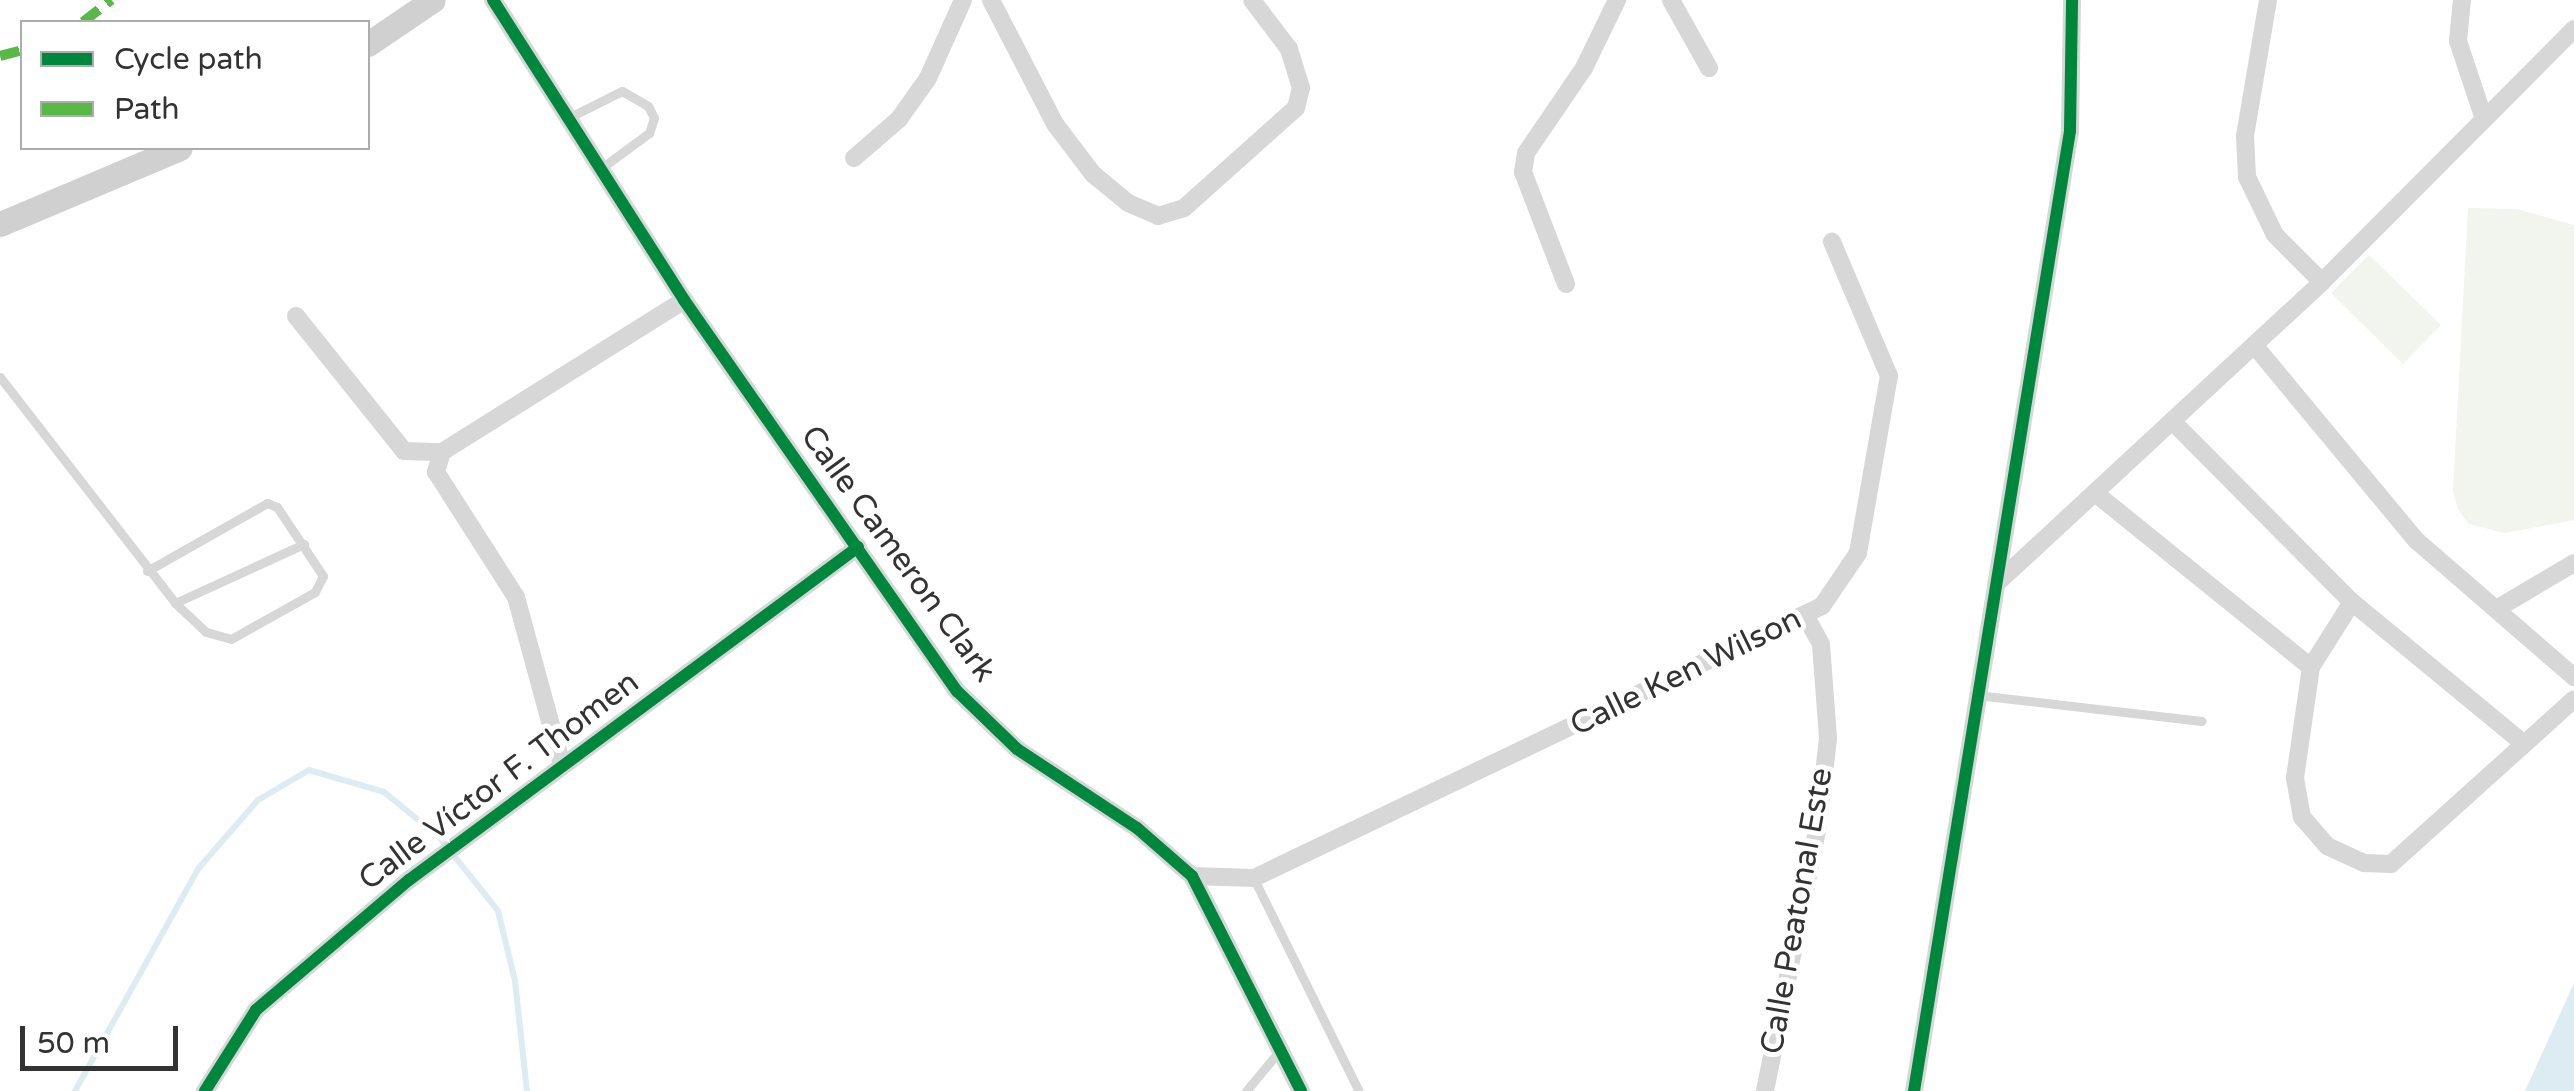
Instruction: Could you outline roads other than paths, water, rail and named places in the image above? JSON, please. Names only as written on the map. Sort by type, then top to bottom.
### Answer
[{"type":"main road","points":[[370,43],[432,0]]},
{"type":"main road","points":[[0,224],[175,150]]},
{"type":"street","name":"Calle Cameron Clark","points":[[493,0],[684,300],[957,691],[1016,748],[1137,828],[1192,876],[1301,1091]]},
{"type":"street","points":[[854,158],[899,119],[928,78],[963,0]]},
{"type":"street","points":[[990,0],[1055,124],[1092,174],[1128,204],[1158,216],[1184,208],[1296,108],[1300,88],[1289,49],[1252,0]]},
{"type":"street","points":[[1566,284],[1523,172],[1526,153],[1584,68],[1617,0]]},
{"type":"street","points":[[1671,0],[1709,68]]},
{"type":"street","points":[[1914,1091],[2070,131],[2072,0]]},
{"type":"street","points":[[2268,0],[2245,136],[2247,176],[2274,236],[2322,282]]},
{"type":"street","points":[[2462,0],[2458,40],[2483,116]]},
{"type":"street","points":[[1996,584],[2322,282],[2483,116],[2574,29]]},
{"type":"street","name":"Calle Ken Wilson","points":[[1192,876],[1254,878],[1804,615],[1842,586],[1858,553],[1889,376],[1832,242]]},
{"type":"street","points":[[562,764],[516,597],[445,489],[435,464],[442,452],[684,300]]},
{"type":"street","points":[[296,316],[404,451],[442,452]]},
{"type":"street","points":[[2254,346],[2417,541],[2574,677]]},
{"type":"street","points":[[2172,421],[2352,602],[2524,743]]},
{"type":"street","points":[[2095,492],[2311,668]]},
{"type":"street","name":"Calle Víctor F. Thomen","points":[[206,1091],[256,1010],[409,880],[479,823],[858,547]]},
{"type":"street","points":[[2498,608],[2574,563]]},
{"type":"street","points":[[2352,602],[2311,668],[2295,778],[2302,817],[2326,846],[2364,863],[2392,864],[2574,698]]},
{"type":"street","name":"Calle Peatonal Este","points":[[1764,1091],[1818,824],[1828,738],[1821,644],[1804,615]]},
{"type":"lane","points":[[568,118],[622,91],[648,106],[654,118],[649,133],[600,168]]},
{"type":"lane","points":[[0,377],[148,572],[206,632],[231,638],[322,582],[304,544],[268,503],[148,572]]},
{"type":"lane","points":[[175,603],[304,544]]},
{"type":"lane","points":[[1977,695],[2202,722]]},
{"type":"lane","points":[[1254,878],[1360,1091]]},
{"type":"lane","points":[[1246,1091],[1280,1050]]},
{"type":"waterway","points":[[75,1091],[198,869],[258,800],[309,770],[384,792],[439,837],[498,911],[515,981],[527,1091]]}]
